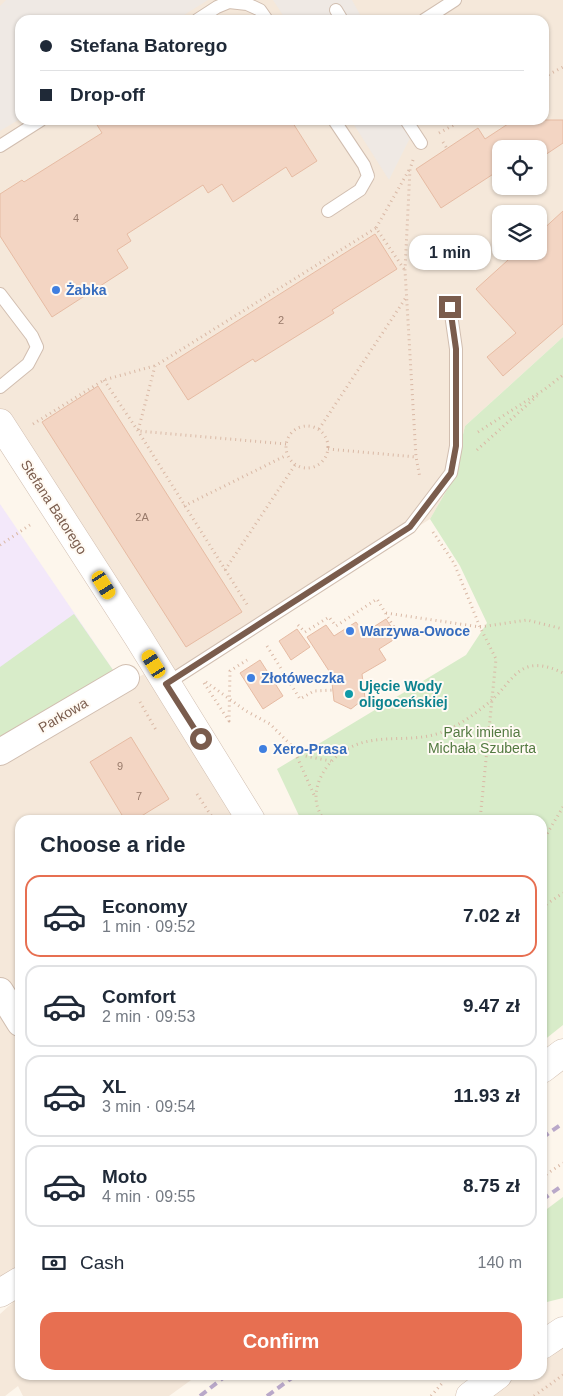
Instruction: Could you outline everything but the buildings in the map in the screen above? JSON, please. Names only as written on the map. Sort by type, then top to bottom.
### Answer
[{"type":"street","name":"Stefana Batorego","points":[[0,423],[248,815]]},
{"type":"street","name":"Parkowa","points":[[0,752],[126,678]]},
{"type":"street","points":[[0,991],[15,1015]]},
{"type":"street","points":[[547,1066],[563,1054]]},
{"type":"street","points":[[0,1293],[15,1284]]},
{"type":"street","points":[[547,1342],[563,1331]]},
{"type":"street","points":[[470,1396],[491,1380]]},
{"type":"lane","points":[[432,15],[455,0]]},
{"type":"lane","points":[[205,15],[229,2],[248,4],[260,10],[264,15]]},
{"type":"lane","points":[[0,146],[33,125]]},
{"type":"lane","points":[[328,211],[360,190],[368,176],[364,165],[337,125]]},
{"type":"lane","points":[[409,125],[421,143]]},
{"type":"lane","points":[[0,294],[32,336],[37,347],[28,364],[0,387]]},
{"type":"lane","points":[[166,684],[410,527],[451,473],[456,446],[456,349],[450,307]]},
{"type":"path","points":[[549,74],[563,67]]},
{"type":"path","points":[[33,424],[104,380],[155,366],[376,228],[410,169],[421,143],[454,125]]},
{"type":"path","points":[[410,169],[405,270],[416,457],[428,524],[454,564],[480,627],[496,659],[481,815]]},
{"type":"path","points":[[376,228],[405,270]]},
{"type":"path","points":[[319,429],[407,296]]},
{"type":"path","points":[[138,431],[155,366]]},
{"type":"path","points":[[451,473],[563,375]]},
{"type":"path","points":[[104,380],[250,611]]},
{"type":"path","points":[[456,446],[545,389]]},
{"type":"path","points":[[302,426],[310,426],[319,429],[324,434],[328,442],[328,449],[320,464],[312,467],[303,467],[295,464],[287,455],[286,444],[288,436],[294,430],[302,426]]},
{"type":"path","points":[[138,431],[286,444]]},
{"type":"path","points":[[328,449],[416,457]]},
{"type":"path","points":[[184,506],[287,455]]},
{"type":"path","points":[[225,570],[295,464]]},
{"type":"path","points":[[0,545],[30,525]]},
{"type":"path","points":[[291,630],[299,624],[305,632],[329,617],[336,626],[377,598],[398,634]]},
{"type":"path","points":[[386,613],[480,627],[527,620],[563,629]]},
{"type":"path","points":[[260,651],[268,646],[300,699],[314,691],[334,690]]},
{"type":"path","points":[[252,656],[230,671],[230,699],[229,721],[201,678],[230,699],[246,711],[270,724],[293,748],[305,756],[331,761]]},
{"type":"path","points":[[316,799],[320,778],[331,761],[347,748],[360,742],[380,738],[413,737],[447,731],[460,724],[493,698],[523,669],[539,665],[563,672]]},
{"type":"path","points":[[293,748],[321,815]]},
{"type":"path","points":[[197,794],[211,815]]},
{"type":"path","points":[[547,834],[563,807]]},
{"type":"path","points":[[547,904],[563,893]]},
{"type":"path","points":[[547,1174],[563,1163]]},
{"type":"path","points":[[534,1396],[563,1375]]},
{"type":"path","points":[[431,1396],[445,1381]]},
{"type":"shaded area","points":[[0,0],[563,0],[563,337],[465,426],[452,481],[430,519],[170,686],[0,418]]},
{"type":"shaded area","points":[[6,0],[208,0],[184,15],[15,15],[15,122],[0,131],[0,6]]},
{"type":"shaded area","points":[[273,0],[352,0],[360,15],[283,15]]},
{"type":"shaded area","points":[[354,125],[416,125],[389,180]]},
{"type":"shaded area","points":[[0,504],[113,670],[0,738]]},
{"type":"shaded area","points":[[151,670],[243,815],[15,815],[15,1281],[0,1289],[0,757]]},
{"type":"shaded area","points":[[15,1300],[15,1380],[191,1380],[169,1396],[23,1396],[18,1386],[5,1396],[0,1396],[0,1314]]},
{"type":"shaded area","points":[[563,1338],[563,1396],[480,1396],[503,1380],[547,1380],[547,1349]]},
{"type":"green space","name":"Park imienia Michała Szuberta","points":[[563,337],[563,1025],[547,1038],[547,815],[299,815],[277,769],[466,655],[487,623],[460,566],[430,519],[452,481],[465,426]]},
{"type":"green space","points":[[74,614],[113,670],[0,738],[0,667]]},
{"type":"green space","points":[[563,1197],[563,1298],[547,1302],[547,1209]]},
{"type":"railway","points":[[547,1134],[563,1123]]},
{"type":"railway","points":[[547,1196],[563,1185]]},
{"type":"railway","points":[[200,1396],[221,1380]]},
{"type":"railway","points":[[267,1396],[289,1380]]},
{"type":"place","name":"Żabka","points":[[56,290]]},
{"type":"place","name":"Warzywa-Owoce","points":[[350,631]]},
{"type":"place","name":"Złotóweczka","points":[[251,678]]},
{"type":"place","name":"Ujęcie Wody oligoceńskiej","points":[[349,694]]},
{"type":"place","name":"Xero-Prasa","points":[[263,749]]},
{"type":"route","points":[[201,739],[166,684],[410,527],[451,473],[456,446],[456,349],[450,307]]}]
